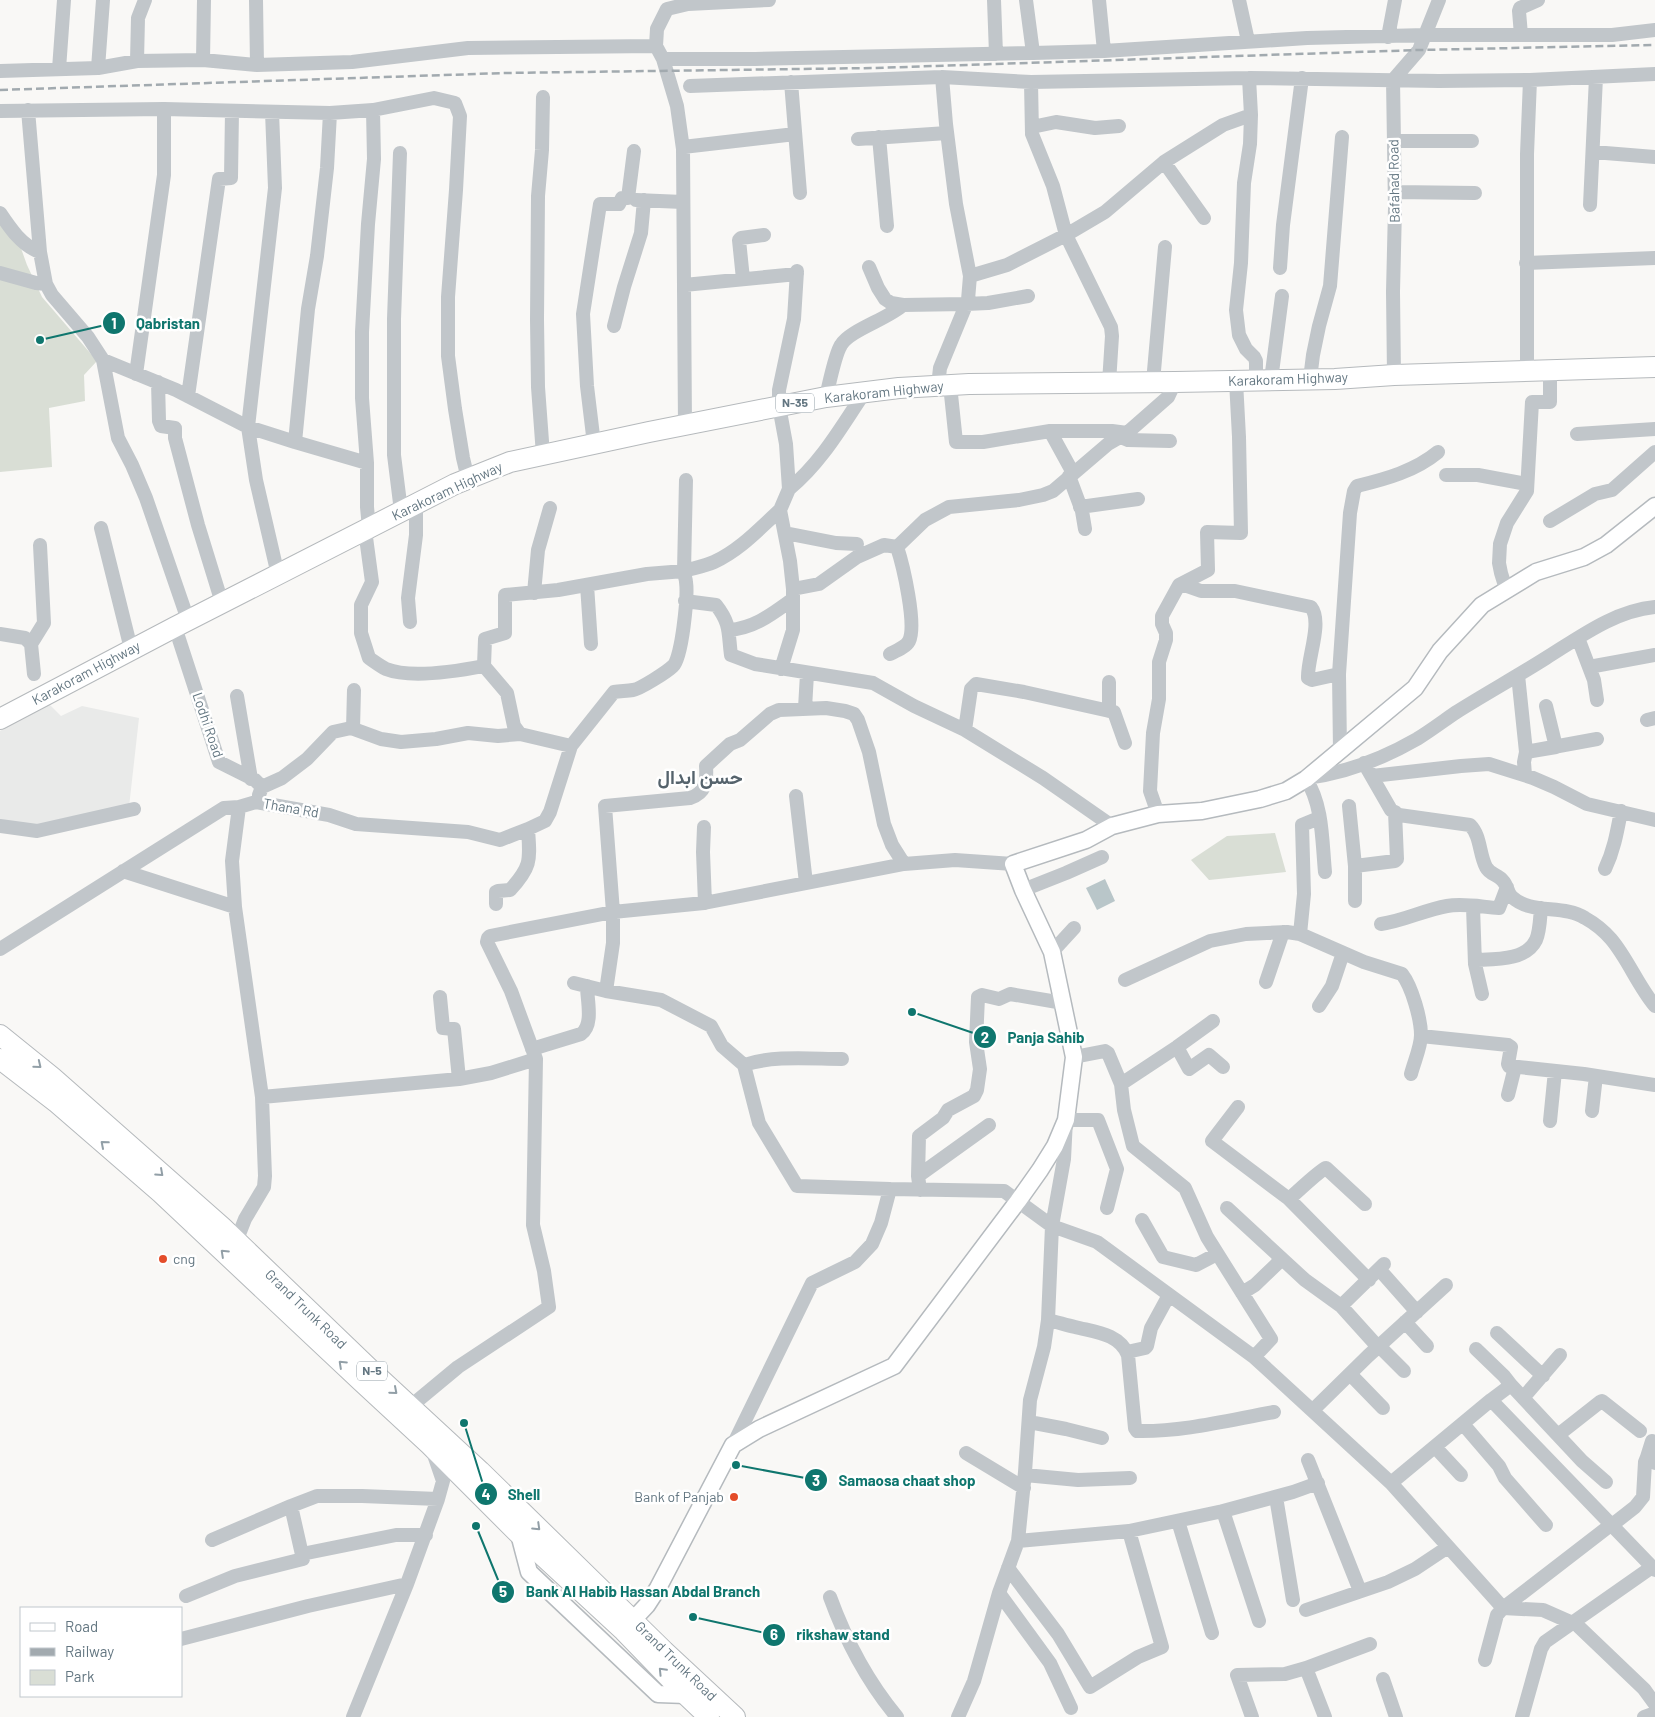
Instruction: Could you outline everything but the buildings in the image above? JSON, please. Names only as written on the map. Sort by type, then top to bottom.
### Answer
[{"type":"highway","name":"Karakoram Highway","points":[[0,718],[181,623],[468,479],[510,462],[594,444],[826,397],[944,386],[1236,381],[1394,374],[1655,367]]},
{"type":"highway","name":"Grand Trunk Road","points":[[0,1035],[59,1083],[222,1227],[376,1376],[480,1471],[735,1717]]},
{"type":"highway","name":"Grand Trunk Road","points":[[0,1059],[56,1102],[161,1193],[354,1376],[430,1444],[520,1534],[624,1631],[686,1696],[709,1717]]},
{"type":"main road","points":[[633,1620],[647,1605],[658,1588],[733,1445],[759,1429],[894,1366],[1018,1201],[1050,1154],[1066,1120],[1074,1056],[1052,952],[1013,864],[1086,840],[1112,826],[1158,814],[1202,811],[1260,799],[1286,791],[1340,751],[1415,688],[1440,651],[1482,605],[1536,572],[1584,557],[1606,545],[1655,506]]},
{"type":"street","points":[[59,69],[64,0]]},
{"type":"street","points":[[98,68],[103,0]]},
{"type":"street","points":[[137,61],[138,18],[145,0]]},
{"type":"street","points":[[203,60],[204,0]]},
{"type":"street","points":[[256,0],[257,65]]},
{"type":"street","points":[[685,426],[683,147],[677,106],[659,52],[657,29],[667,4],[769,0]]},
{"type":"street","points":[[994,0],[996,54]]},
{"type":"street","points":[[1026,0],[1033,53]]},
{"type":"street","points":[[1098,0],[1104,51]]},
{"type":"street","points":[[1239,0],[1248,41]]},
{"type":"street","points":[[1388,36],[1395,0]]},
{"type":"street","points":[[1393,80],[1419,50],[1439,0]]},
{"type":"street","points":[[1521,35],[1520,8],[1538,0]]},
{"type":"street","points":[[0,71],[98,68],[137,61],[203,60],[257,65],[352,62],[468,48],[659,52],[755,59],[1104,51],[1248,41],[1388,36],[1612,35],[1655,30]]},
{"type":"street","points":[[690,86],[942,77],[1031,82],[1249,78],[1530,80],[1655,74]]},
{"type":"street","points":[[942,77],[956,204],[970,276],[968,300],[940,368],[956,442],[982,442],[1050,431],[1112,431],[1124,435],[1128,440],[1170,441]]},
{"type":"street","points":[[1590,205],[1594,152],[1596,77]]},
{"type":"street","points":[[1249,78],[1250,144],[1244,183],[1241,263],[1236,310],[1239,335],[1246,349],[1254,357],[1263,380]]},
{"type":"street","points":[[1280,268],[1283,224],[1302,78]]},
{"type":"street","name":"Bafahad Road","points":[[1393,80],[1395,192],[1394,374]]},
{"type":"street","points":[[1527,370],[1527,154],[1530,80]]},
{"type":"street","points":[[790,82],[800,193]]},
{"type":"street","points":[[1031,82],[1032,134],[1053,186],[1066,235],[1111,327],[1109,383]]},
{"type":"street","points":[[543,97],[542,150],[538,196],[537,320],[538,387],[543,455]]},
{"type":"street","points":[[0,111],[164,109],[330,113],[373,110],[434,98],[455,103],[460,116],[448,297],[448,346],[455,408],[468,479]]},
{"type":"street","points":[[136,374],[164,175],[164,109]]},
{"type":"street","points":[[28,110],[40,252],[46,284],[52,295],[88,337],[103,360],[158,382],[248,427],[367,463]]},
{"type":"street","points":[[373,110],[374,159],[362,332],[362,398],[367,463],[367,529],[372,582],[361,605],[361,633],[369,658],[387,669],[417,673],[455,671],[484,666]]},
{"type":"street","points":[[188,396],[219,179],[231,178],[232,111]]},
{"type":"street","points":[[272,112],[275,188],[248,427],[256,480],[278,575]]},
{"type":"street","points":[[295,442],[308,309],[317,256],[327,168],[330,113]]},
{"type":"street","points":[[970,276],[1007,265],[1066,235],[1105,212],[1164,162],[1223,125],[1251,115]]},
{"type":"street","points":[[1032,127],[1056,122],[1095,128],[1119,126]]},
{"type":"street","points":[[858,139],[947,132]]},
{"type":"street","points":[[683,147],[795,134]]},
{"type":"street","points":[[878,137],[887,226]]},
{"type":"street","points":[[1310,379],[1315,345],[1330,286],[1342,138]]},
{"type":"street","points":[[1394,141],[1472,141]]},
{"type":"street","points":[[628,198],[634,150]]},
{"type":"street","points":[[1594,152],[1655,157]]},
{"type":"street","points":[[400,153],[394,319],[394,455],[416,535],[408,598],[410,622]]},
{"type":"street","points":[[1164,162],[1204,218]]},
{"type":"street","points":[[1395,192],[1475,193]]},
{"type":"street","points":[[594,444],[587,386],[583,314],[600,204],[619,204],[622,198],[684,202]]},
{"type":"street","points":[[614,326],[624,287],[642,233],[644,200]]},
{"type":"street","points":[[0,213],[12,230],[30,249],[40,252]]},
{"type":"street","points":[[743,279],[739,240],[741,238],[764,235]]},
{"type":"street","points":[[1153,382],[1165,247]]},
{"type":"street","points":[[1526,263],[1655,258]]},
{"type":"street","points":[[869,266],[878,288],[885,299],[891,303],[903,305],[988,303],[1028,296]]},
{"type":"street","points":[[520,734],[514,726],[507,693],[484,666],[485,640],[505,633],[505,596],[587,585],[647,574],[684,571],[714,562],[734,551],[757,533],[780,510],[789,488],[786,444],[779,406],[779,390],[794,319],[797,272],[684,285]]},
{"type":"street","points":[[0,273],[46,284]]},
{"type":"street","points":[[1263,380],[1282,296]]},
{"type":"street","points":[[826,397],[840,346],[847,337],[896,312],[903,305]]},
{"type":"street","name":"Lodhi Road","points":[[103,360],[118,438],[146,498],[219,762],[257,783]]},
{"type":"street","points":[[1506,589],[1499,563],[1500,544],[1507,523],[1527,491],[1532,402],[1550,402],[1550,369]]},
{"type":"street","points":[[1158,814],[1150,791],[1153,733],[1160,699],[1159,662],[1166,640],[1162,616],[1181,584],[1208,570],[1208,532],[1242,533],[1236,381]]},
{"type":"street","points":[[158,382],[159,421],[161,426],[175,428],[175,438],[198,525],[222,603]]},
{"type":"street","points":[[897,547],[925,520],[949,507],[1031,498],[1053,491],[1108,444],[1124,435],[1168,397],[1175,382]]},
{"type":"street","points":[[789,488],[803,478],[834,438],[864,393]]},
{"type":"street","points":[[1577,434],[1655,429]]},
{"type":"street","points":[[1050,431],[1071,475],[1085,529]]},
{"type":"street","points":[[1340,751],[1339,674],[1350,513],[1354,491],[1357,486],[1396,475],[1430,459],[1438,452]]},
{"type":"street","points":[[1550,521],[1595,494],[1612,490],[1655,452]]},
{"type":"street","points":[[1446,475],[1478,475],[1527,484]]},
{"type":"street","points":[[257,783],[282,778],[307,760],[333,732],[351,728],[381,739],[401,742],[468,734],[498,736],[520,734],[571,746],[614,692],[634,690],[657,678],[674,666],[682,638],[686,602],[684,571],[686,480]]},
{"type":"street","points":[[1080,507],[1138,499]]},
{"type":"street","points":[[534,593],[538,550],[550,508]]},
{"type":"street","points":[[780,510],[793,594],[793,630],[781,669]]},
{"type":"street","points":[[101,528],[131,649]]},
{"type":"street","points":[[785,533],[836,543],[857,544]]},
{"type":"street","points":[[34,674],[31,644],[44,624],[40,545]]},
{"type":"street","points":[[729,630],[744,629],[770,616],[793,594],[819,584],[857,557],[884,545],[897,547]]},
{"type":"street","points":[[890,654],[908,643],[912,632],[904,570],[897,547]]},
{"type":"street","points":[[1181,584],[1201,591],[1235,591],[1311,607],[1314,610],[1315,625],[1308,678],[1312,680],[1339,674]]},
{"type":"street","points":[[587,585],[591,644]]},
{"type":"street","points":[[686,602],[716,605],[724,616],[729,630],[731,655],[755,664],[806,674],[873,683],[914,706],[965,730],[1043,778],[1112,826]]},
{"type":"street","points":[[1325,872],[1315,798],[1306,778],[1322,776],[1379,759],[1418,739],[1578,638],[1623,614],[1655,607]]},
{"type":"street","points":[[0,634],[25,638],[31,644]]},
{"type":"street","points":[[1578,638],[1594,680],[1597,700]]},
{"type":"street","points":[[1589,667],[1654,658]]},
{"type":"street","points":[[805,708],[806,674]]},
{"type":"street","points":[[1518,675],[1526,752],[1524,762],[1525,775]]},
{"type":"street","points":[[1109,682],[1109,711]]},
{"type":"street","points":[[965,730],[971,690],[976,684],[1024,692],[1114,712],[1125,743]]},
{"type":"street","points":[[353,729],[354,690]]},
{"type":"street","points":[[237,696],[257,783],[256,802]]},
{"type":"street","points":[[1546,706],[1556,747]]},
{"type":"street","points":[[606,990],[613,943],[613,912],[605,806],[696,796],[701,793],[707,780],[706,766],[730,744],[740,740],[770,714],[779,710],[826,708],[854,714],[858,720],[869,752],[884,824],[892,845],[904,864]]},
{"type":"street","points":[[1526,752],[1597,739]]},
{"type":"street","name":"Thana Rd","points":[[0,949],[224,808],[240,807],[256,802],[329,815],[356,824],[468,832],[500,840],[544,821],[550,812],[571,746]]},
{"type":"street","points":[[1364,763],[1391,810],[1399,815],[1425,817],[1470,825],[1474,830],[1489,873],[1503,881],[1511,897],[1523,905],[1570,912],[1584,917],[1603,931],[1611,939],[1633,976],[1655,1006]]},
{"type":"street","points":[[1372,776],[1488,764],[1525,775],[1587,804],[1655,820]]},
{"type":"street","points":[[796,796],[806,883]]},
{"type":"street","points":[[1349,806],[1355,866],[1355,900]]},
{"type":"street","points":[[236,1242],[245,1219],[264,1188],[265,1182],[262,1097],[236,907],[232,861],[240,807]]},
{"type":"street","points":[[0,826],[37,831],[134,809]]},
{"type":"street","points":[[1605,869],[1612,855],[1621,811]]},
{"type":"street","points":[[1355,866],[1395,861],[1397,859],[1395,812]]},
{"type":"street","points":[[1300,934],[1304,894],[1302,824],[1319,818]]},
{"type":"street","points":[[704,827],[705,903]]},
{"type":"street","points":[[496,904],[496,892],[510,890],[530,859],[528,829]]},
{"type":"street","points":[[1023,890],[1102,857]]},
{"type":"street","points":[[411,1406],[458,1367],[549,1307],[544,1271],[532,1225],[534,1054],[511,991],[488,942],[490,936],[613,912],[705,903],[904,864],[955,860],[1013,864]]},
{"type":"street","points":[[123,870],[236,907]]},
{"type":"street","points":[[1382,924],[1398,922],[1455,905],[1499,908],[1507,886]]},
{"type":"street","points":[[1473,907],[1475,960],[1482,994]]},
{"type":"street","points":[[1475,960],[1509,958],[1522,954],[1537,938],[1541,908]]},
{"type":"street","points":[[1052,952],[1074,928]]},
{"type":"street","points":[[1266,982],[1283,932]]},
{"type":"street","points":[[1124,980],[1210,941],[1246,934],[1283,932],[1300,934],[1364,962],[1402,974],[1416,1006],[1421,1036],[1412,1074]]},
{"type":"street","points":[[1319,1006],[1332,986],[1344,953]]},
{"type":"street","points":[[262,1097],[459,1079],[491,1073],[587,1030],[588,1024],[580,984],[661,1000],[711,1026],[722,1046],[744,1065],[759,1123],[797,1186],[890,1189],[919,1183],[1004,1191],[1052,1226],[1096,1242],[1254,1357],[1314,1410],[1391,1483],[1503,1608],[1543,1610],[1577,1626],[1619,1664],[1649,1694],[1655,1704]]},
{"type":"street","points":[[919,1183],[919,1136],[943,1118],[948,1110],[974,1096],[977,1090],[980,1068],[976,1042],[978,997],[982,995],[999,999],[1010,994],[1063,1003]]},
{"type":"street","points":[[440,998],[443,1028],[454,1029],[459,1079]]},
{"type":"street","points":[[1121,1084],[1177,1048],[1213,1021]]},
{"type":"street","points":[[1421,1036],[1508,1045],[1511,1047],[1509,1066],[1655,1085]]},
{"type":"street","points":[[1177,1048],[1189,1069],[1209,1055],[1223,1067]]},
{"type":"street","points":[[1074,1056],[1105,1051],[1108,1053],[1121,1084],[1124,1110],[1133,1146],[1185,1188],[1207,1237],[1271,1339],[1254,1357]]},
{"type":"street","points":[[744,1065],[754,1061],[842,1059]]},
{"type":"street","points":[[1508,1095],[1515,1067]]},
{"type":"street","points":[[1550,1121],[1555,1071]]},
{"type":"street","points":[[1592,1111],[1596,1076]]},
{"type":"street","points":[[1238,1107],[1212,1141],[1289,1199],[1369,1280]]},
{"type":"street","points":[[958,1717],[974,1681],[999,1593],[1018,1541],[1030,1400],[1044,1347],[1048,1320],[1052,1226],[1064,1159],[1066,1120],[1098,1120],[1117,1169],[1107,1208]]},
{"type":"street","points":[[919,1183],[989,1125]]},
{"type":"street","points":[[1289,1199],[1322,1169],[1326,1168],[1365,1204]]},
{"type":"street","points":[[733,1445],[812,1284],[855,1262],[872,1244],[881,1223],[890,1189]]},
{"type":"street","points":[[1227,1208],[1305,1280],[1342,1306],[1379,1347],[1404,1371]]},
{"type":"street","points":[[222,1227],[245,1219]]},
{"type":"street","points":[[1142,1220],[1163,1257],[1196,1266],[1217,1254]]},
{"type":"street","points":[[1242,1293],[1255,1285],[1282,1259]]},
{"type":"street","points":[[1342,1306],[1381,1266],[1416,1312]]},
{"type":"street","points":[[1314,1410],[1446,1285]]},
{"type":"street","points":[[1127,1352],[1147,1346],[1151,1328],[1169,1295]]},
{"type":"street","points":[[1048,1320],[1100,1332],[1115,1339],[1125,1349],[1127,1352],[1135,1428],[1138,1431],[1203,1425],[1274,1412]]},
{"type":"street","points":[[1405,1322],[1427,1346]]},
{"type":"street","points":[[1497,1333],[1543,1376]]},
{"type":"street","points":[[1476,1349],[1504,1376],[1582,1461],[1606,1482]]},
{"type":"street","points":[[1523,1398],[1560,1355]]},
{"type":"street","points":[[1350,1374],[1383,1408]]},
{"type":"street","points":[[1391,1483],[1511,1385]]},
{"type":"street","points":[[1491,1400],[1654,1568],[1545,1642],[1541,1649],[1522,1717]]},
{"type":"street","points":[[1558,1435],[1602,1401],[1640,1431]]},
{"type":"street","points":[[1029,1422],[1102,1438]]},
{"type":"street","points":[[1463,1424],[1499,1466],[1505,1478],[1546,1525]]},
{"type":"street","points":[[1485,1660],[1497,1615],[1503,1608],[1635,1507],[1643,1497],[1645,1462],[1651,1460],[1652,1441]]},
{"type":"street","points":[[353,1717],[407,1584],[438,1499],[443,1481],[430,1444]]},
{"type":"street","points":[[1435,1447],[1462,1475]]},
{"type":"street","points":[[966,1453],[1024,1482],[1130,1478]]},
{"type":"street","points":[[1308,1460],[1360,1591]]},
{"type":"street","points":[[443,1481],[467,1480]]},
{"type":"street","points":[[1018,1541],[1129,1531],[1223,1511],[1276,1497],[1318,1483]]},
{"type":"street","points":[[212,1540],[317,1496],[438,1499]]},
{"type":"street","points":[[1276,1497],[1293,1600]]},
{"type":"street","points":[[186,1596],[235,1576],[303,1559],[291,1506]]},
{"type":"street","points":[[1223,1511],[1259,1621]]},
{"type":"street","points":[[1178,1521],[1212,1633]]},
{"type":"street","points":[[1008,1568],[1058,1634],[1090,1687],[1138,1657],[1162,1647],[1129,1531]]},
{"type":"street","points":[[302,1554],[396,1535],[426,1535]]},
{"type":"street","points":[[1306,1610],[1388,1582],[1415,1569],[1448,1547]]},
{"type":"street","points":[[182,1640],[308,1606],[407,1584]]},
{"type":"street","points":[[999,1593],[1050,1663],[1071,1708]]},
{"type":"street","points":[[830,1597],[841,1628],[868,1678],[897,1717]]},
{"type":"street","points":[[1252,1717],[1237,1675],[1285,1674],[1370,1644]]},
{"type":"street","points":[[1306,1668],[1325,1717]]},
{"type":"street","points":[[1383,1679],[1396,1717]]},
{"type":"street","points":[[1644,1717],[1655,1713]]},
{"type":"shaded area","points":[[49,704],[61,716],[82,706],[139,718],[129,807],[33,827],[0,823],[0,731]]},
{"type":"shaded area","points":[[1105,879],[1115,901],[1097,910],[1086,888]]},
{"type":"green space","points":[[0,222],[18,240],[42,297],[97,361],[84,375],[85,401],[49,408],[52,467],[0,472]]},
{"type":"green space","points":[[1275,833],[1286,872],[1209,880],[1191,860],[1227,836]]},
{"type":"railway","points":[[0,90],[505,73],[874,68],[1419,50],[1655,45]]},
{"type":"place","name":"Qabristan","points":[[40,340]]},
{"type":"place","name":"Panja Sahib","points":[[912,1012]]},
{"type":"place","name":"cng","points":[[163,1259]]},
{"type":"place","name":"Shell","points":[[464,1423]]},
{"type":"place","name":"Samaosa chaat shop","points":[[736,1465]]},
{"type":"place","name":"Bank of Panjab","points":[[734,1497]]},
{"type":"place","name":"Bank Al Habib Hassan Abdal Branch","points":[[476,1526]]},
{"type":"place","name":"rikshaw stand","points":[[693,1617]]},
{"type":"district","name":"حسن ابدال","points":[[700,777]]}]
